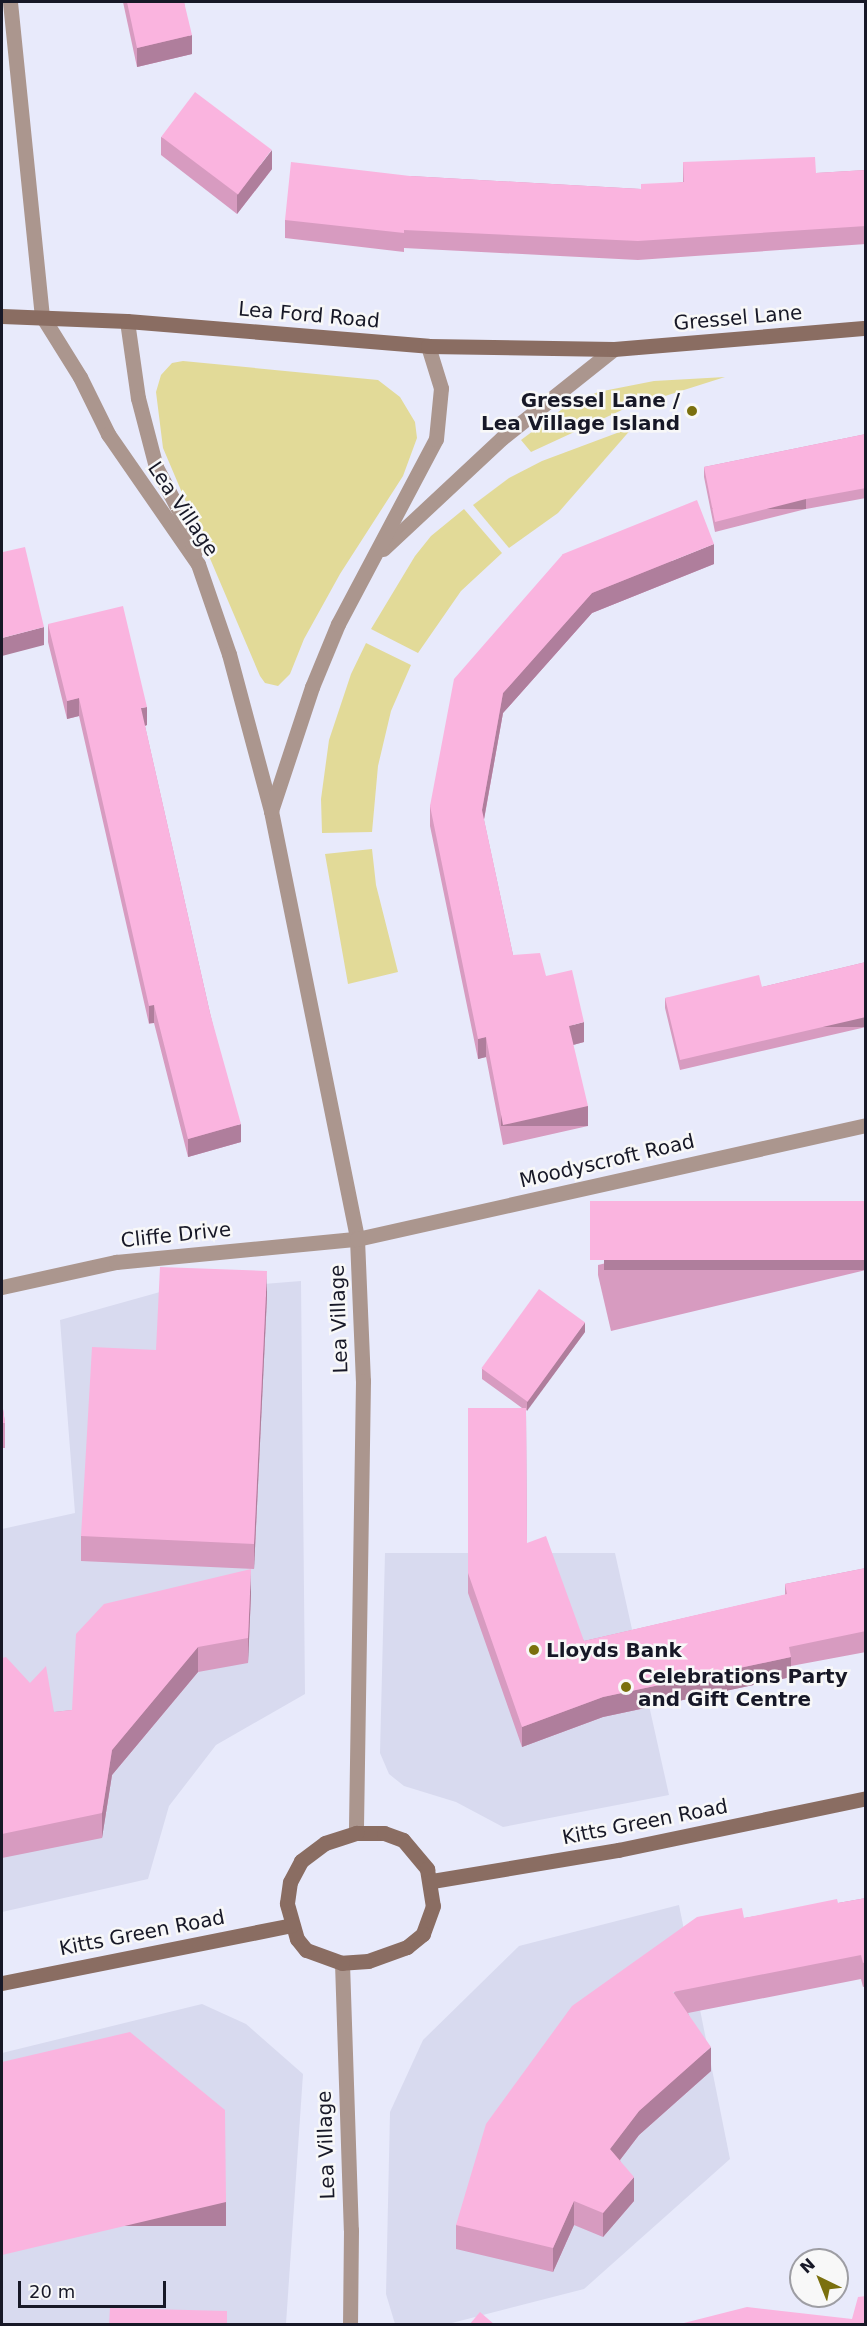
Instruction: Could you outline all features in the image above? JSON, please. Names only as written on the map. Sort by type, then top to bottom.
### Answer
[{"type":"street","points":[[10,2],[42,316]]},
{"type":"street","name":"Lea Ford Road","points":[[2,316],[127,321],[428,346],[614,349]]},
{"type":"street","name":"Lea Village","points":[[42,316],[80,377],[108,434],[198,564],[229,654],[271,811],[357,1239],[363,1381],[356,1833]]},
{"type":"street","points":[[127,321],[138,398],[156,467],[187,526],[198,564]]},
{"type":"street","name":"Gressel Lane","points":[[614,349],[866,328]]},
{"type":"street","name":"Lea Village","points":[[271,811],[312,687],[370,561],[436,439],[441,388],[428,346]]},
{"type":"street","name":"Lea Village","points":[[370,561],[502,438],[614,349]]},
{"type":"street","name":"Moodyscroft Road","points":[[357,1239],[866,1125]]},
{"type":"street","name":"Cliffe Drive","points":[[2,1287],[116,1262],[357,1239]]},
{"type":"street","name":"Kitts Green Road","points":[[432,1881],[618,1850],[866,1798]]},
{"type":"street","points":[[356,1833],[384,1833],[403,1840],[427,1869],[432,1881],[433,1906],[423,1934],[407,1947],[386,1957],[342,1963],[306,1950],[292,1926],[287,1903],[290,1882],[301,1861],[325,1843],[356,1833]]},
{"type":"street","name":"Kitts Green Road","points":[[2,1983],[292,1926]]},
{"type":"street","name":"Lea Village","points":[[342,1963],[351,2230],[350,2325]]},
{"type":"shaded area","points":[[183,361],[378,380],[400,397],[415,422],[417,438],[403,476],[340,574],[304,639],[290,674],[278,686],[265,683],[260,676],[163,448],[156,392],[161,375],[172,363]]},
{"type":"shaded area","points":[[725,377],[624,409],[531,452],[521,440],[565,407],[598,392],[654,381]]},
{"type":"shaded area","points":[[633,427],[558,513],[509,548],[473,505],[509,478],[542,461]]},
{"type":"shaded area","points":[[464,509],[502,553],[461,591],[418,653],[371,629],[415,556],[431,536]]},
{"type":"shaded area","points":[[366,643],[411,665],[391,711],[378,766],[372,832],[322,833],[321,799],[329,740],[351,674]]},
{"type":"shaded area","points":[[372,849],[376,885],[398,972],[348,984],[325,854]]},
{"type":"shaded area","points":[[301,1281],[305,1694],[216,1745],[169,1806],[148,1879],[2,1912],[2,1529],[75,1513],[60,1320],[160,1292]]},
{"type":"shaded area","points":[[385,1553],[615,1553],[669,1795],[503,1827],[456,1802],[404,1786],[389,1774],[380,1753]]},
{"type":"shaded area","points":[[679,1905],[730,2159],[584,2289],[448,2324],[395,2324],[386,2294],[390,2112],[423,2040],[519,1946]]},
{"type":"shaded area","points":[[202,2004],[246,2024],[303,2074],[286,2324],[2,2324],[2,2053]]},
{"type":"building","points":[[127,2],[184,2],[192,35],[137,48]]},
{"type":"building","points":[[195,92],[272,150],[238,194],[161,137]]},
{"type":"building","points":[[815,157],[816,173],[866,170],[866,226],[638,241],[404,230],[404,233],[285,220],[291,162],[410,176],[641,189],[641,184],[684,182],[683,162]]},
{"type":"building","points":[[866,434],[866,488],[806,499],[715,522],[704,467]]},
{"type":"building","points":[[697,500],[714,544],[592,593],[503,693],[482,810],[513,955],[540,953],[546,976],[572,970],[584,1022],[569,1026],[588,1106],[503,1125],[486,1037],[478,1039],[430,806],[454,679],[563,554]]},
{"type":"building","points":[[2,546],[3,552],[25,547],[44,627],[2,638]]},
{"type":"building","points":[[123,606],[147,707],[141,708],[210,1013],[241,1124],[188,1139],[154,1005],[149,1006],[79,698],[67,701],[48,624]]},
{"type":"building","points":[[866,962],[866,1017],[680,1060],[665,998],[759,975],[762,987]]},
{"type":"building","points":[[590,1201],[866,1201],[866,1260],[590,1260]]},
{"type":"building","points":[[160,1267],[267,1271],[254,1544],[81,1536],[92,1347],[156,1350]]},
{"type":"building","points":[[539,1289],[585,1323],[528,1402],[481,1368]]},
{"type":"building","points":[[2,1402],[5,1423],[2,1423]]},
{"type":"building","points":[[468,1408],[526,1408],[527,1543],[546,1536],[584,1641],[787,1594],[785,1584],[866,1568],[866,1631],[789,1647],[791,1657],[603,1697],[522,1727],[468,1573]]},
{"type":"building","points":[[251,1569],[248,1638],[198,1647],[112,1750],[102,1813],[2,1834],[2,1658],[6,1657],[30,1683],[46,1666],[54,1712],[72,1710],[76,1634],[104,1604]]},
{"type":"building","points":[[866,1898],[866,1962],[863,1963],[861,1955],[673,1992],[711,2047],[639,2111],[610,2149],[634,2177],[603,2213],[574,2201],[553,2248],[456,2225],[486,2124],[572,2006],[697,1917],[742,1908],[744,1918],[837,1899],[838,1903]]},
{"type":"building","points":[[130,2032],[225,2110],[226,2202],[2,2255],[2,2062]]},
{"type":"building","points":[[866,2296],[866,2325],[676,2325],[747,2307],[852,2319],[858,2297]]},
{"type":"building","points":[[110,2308],[227,2311],[227,2325],[109,2325]]},
{"type":"building","points":[[480,2312],[495,2325],[469,2325]]},
{"type":"place","name":"Gressel Lane / Lea Village Island","points":[[692,411]]},
{"type":"place","name":"Lloyds Bank","points":[[534,1650]]},
{"type":"place","name":"Celebrations Party and Gift Centre","points":[[626,1687]]}]
